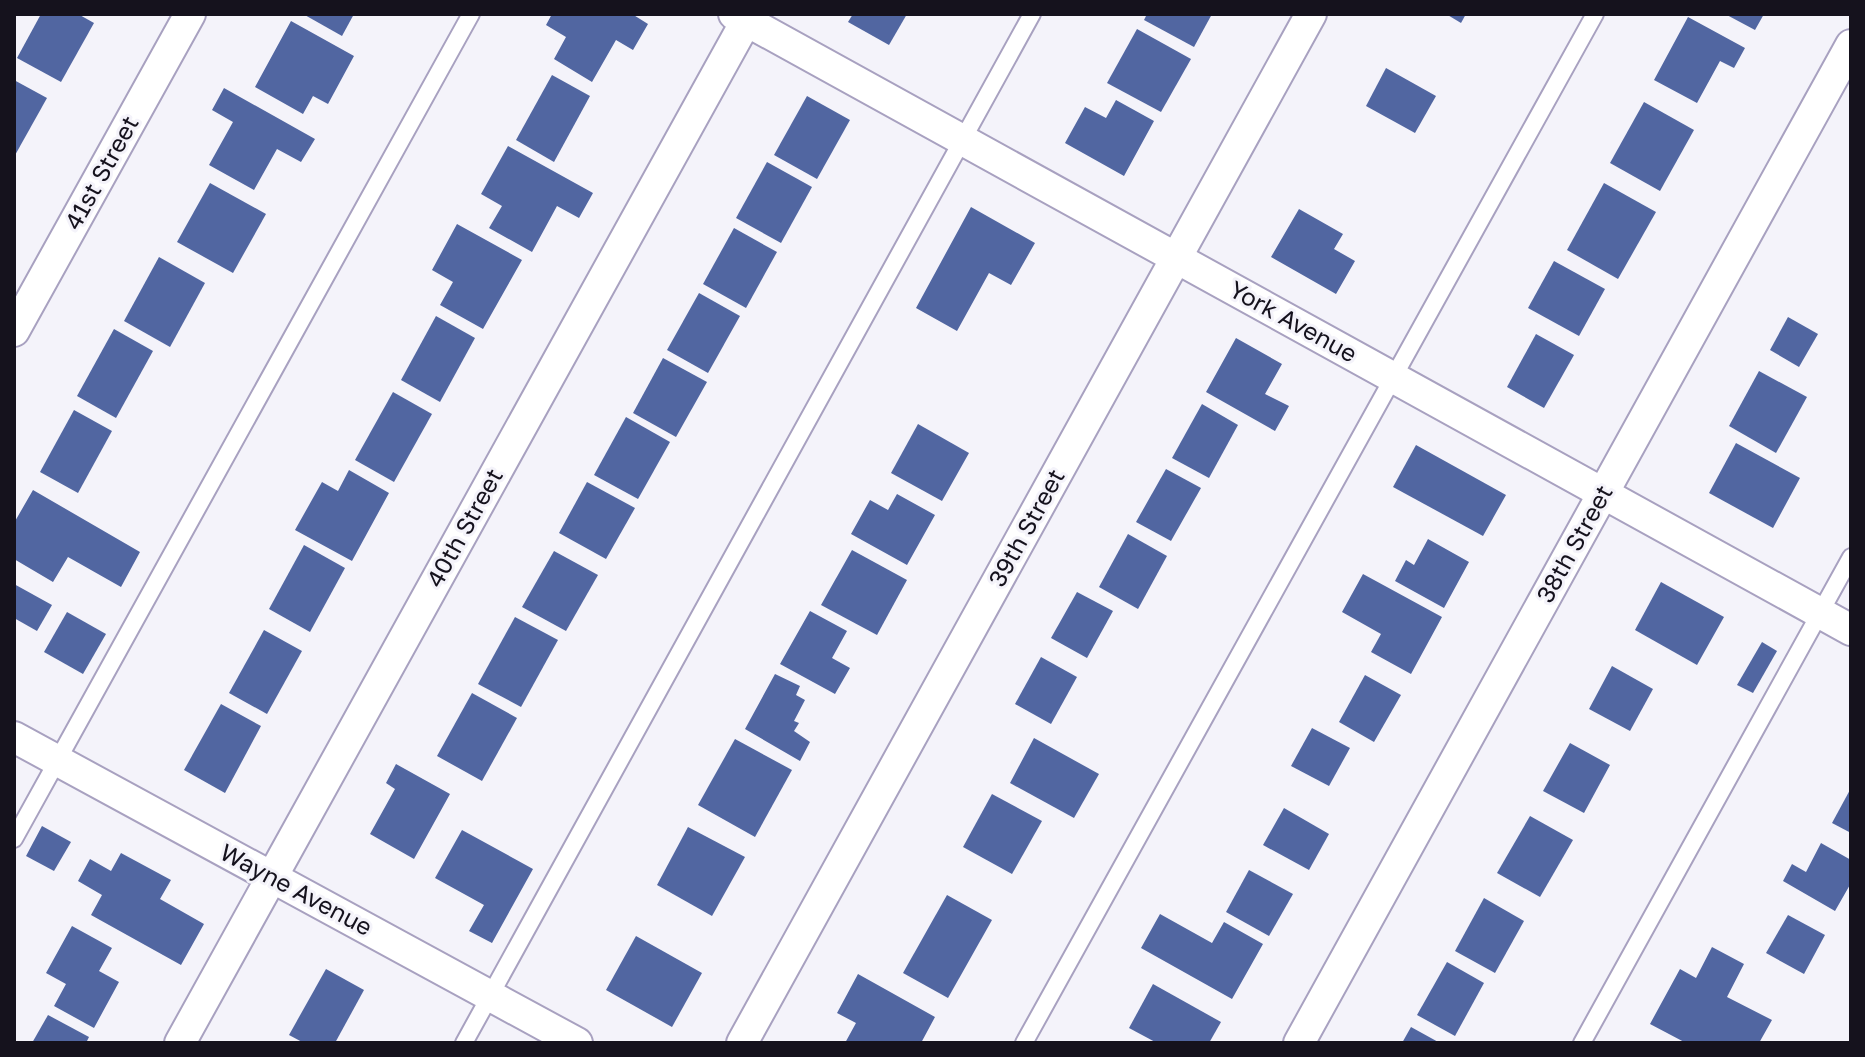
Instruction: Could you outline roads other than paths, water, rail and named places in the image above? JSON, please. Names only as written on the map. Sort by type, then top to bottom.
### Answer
[{"type":"street","name":"41st Street","points":[[14,331],[190,14]]},
{"type":"street","name":"39th Street","points":[[742,1043],[1311,14]]},
{"type":"street","name":"York Avenue","points":[[744,16],[1851,630]]},
{"type":"street","name":"40th Street","points":[[180,1043],[744,16]]},
{"type":"street","name":"38th Street","points":[[1299,1043],[1851,45]]},
{"type":"street","name":"Wayne Avenue","points":[[14,737],[577,1043]]},
{"type":"lane","points":[[14,839],[471,14]]},
{"type":"lane","points":[[464,1043],[1032,14]]},
{"type":"lane","points":[[1024,1043],[1595,14]]},
{"type":"lane","points":[[1582,1043],[1851,557]]}]
